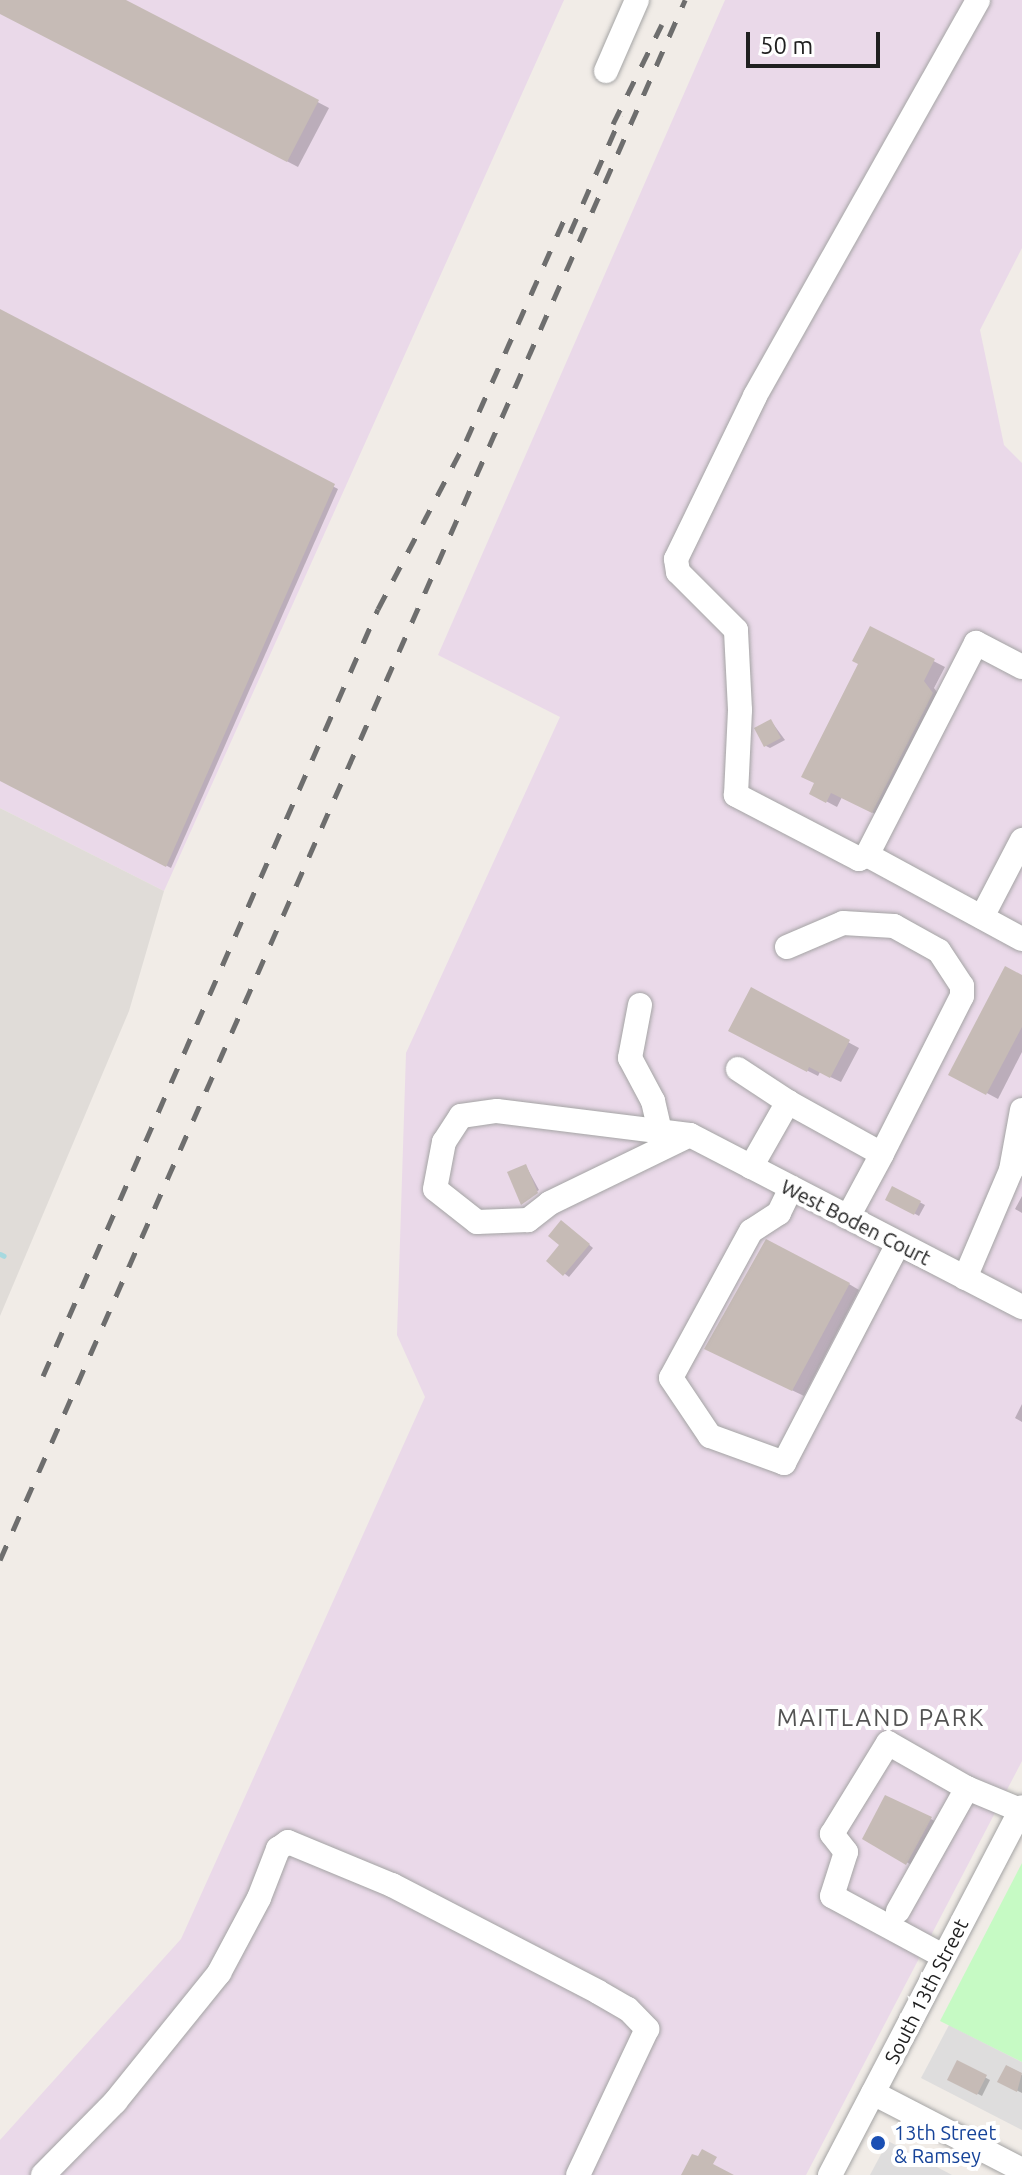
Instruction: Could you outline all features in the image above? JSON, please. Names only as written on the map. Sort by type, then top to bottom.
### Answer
[{"type":"street","points":[[606,71],[637,0]]},
{"type":"street","points":[[978,0],[755,396],[676,559],[678,572],[736,630],[740,710],[736,795],[859,859],[867,855],[976,643],[1022,667]]},
{"type":"street","points":[[982,917],[1013,877],[1022,840]]},
{"type":"street","points":[[867,855],[1022,939]]},
{"type":"street","points":[[787,947],[843,923],[894,926],[939,951],[962,986],[962,996],[848,1217]]},
{"type":"street","points":[[640,1005],[630,1058],[653,1101],[660,1131]]},
{"type":"street","points":[[738,1069],[788,1102],[882,1154]]},
{"type":"street","points":[[751,1167],[788,1102]]},
{"type":"street","points":[[965,1278],[1011,1170],[1022,1110]]},
{"type":"street","points":[[497,1111],[690,1135],[550,1203],[528,1220],[477,1222],[435,1189],[444,1142],[461,1116],[497,1111]]},
{"type":"street","name":"West Boden Court","points":[[690,1135],[1022,1307]]},
{"type":"street","points":[[791,1188],[779,1213],[751,1231],[671,1378],[710,1436],[784,1463],[898,1244]]},
{"type":"street","points":[[943,1956],[832,1896],[846,1852],[832,1834],[888,1743],[967,1788],[1021,1808]]},
{"type":"street","points":[[898,1911],[967,1788]]},
{"type":"street","name":"South 13th Street","points":[[830,2175],[1021,1808]]},
{"type":"street","points":[[43,2175],[115,2102],[219,1973],[259,1898],[278,1849],[288,1842],[333,1857],[510,1946],[628,2009],[647,2029],[578,2175]]},
{"type":"street","points":[[873,2093],[1022,2170]]},
{"type":"shaded area","points":[[0,0],[564,0],[164,891],[0,808]]},
{"type":"shaded area","points":[[725,0],[1022,0],[1022,248],[980,330],[1004,445],[1022,463],[1022,1761],[806,2175],[0,2175],[0,2140],[181,1939],[425,1397],[397,1335],[406,1053],[560,717],[438,655]]},
{"type":"shaded area","points":[[0,808],[164,891],[129,1011],[0,1316]]},
{"type":"shaded area","points":[[949,2025],[1022,2062],[1022,2130],[921,2078]]},
{"type":"shaded area","points":[[888,2141],[952,2175],[870,2175]]},
{"type":"green space","points":[[1022,1863],[1022,2062],[940,2021]]},
{"type":"building","points":[[0,0],[126,0],[319,100],[287,162],[0,14]]},
{"type":"building","points":[[0,309],[335,484],[166,867],[0,781]]},
{"type":"building","points":[[870,626],[935,659],[924,681],[933,693],[872,813],[831,793],[826,803],[809,794],[814,783],[801,777],[858,664],[852,661]]},
{"type":"building","points":[[771,719],[781,738],[764,747],[754,728]]},
{"type":"building","points":[[1005,966],[1022,975],[1022,1027],[986,1095],[948,1075]]},
{"type":"building","points":[[751,987],[850,1040],[830,1078],[809,1067],[807,1072],[728,1031]]},
{"type":"building","points":[[526,1164],[538,1193],[521,1205],[507,1172]]},
{"type":"building","points":[[892,1186],[921,1201],[914,1215],[885,1200]]},
{"type":"building","points":[[561,1220],[590,1244],[563,1276],[546,1261],[559,1245],[548,1236]]},
{"type":"building","points":[[766,1239],[850,1283],[792,1391],[704,1349]]},
{"type":"building","points":[[885,1795],[932,1817],[906,1865],[862,1839]]},
{"type":"building","points":[[957,2060],[987,2075],[977,2095],[947,2080]]},
{"type":"building","points":[[1006,2065],[1022,2073],[1017,2092],[997,2082]]},
{"type":"building","points":[[702,2149],[717,2157],[713,2164],[734,2175],[681,2175],[692,2154],[698,2156]]},
{"type":"waterway","points":[[0,1254],[4,1256]]},
{"type":"railway","points":[[0,1560],[685,0]]},
{"type":"railway","points":[[613,124],[662,24]]},
{"type":"railway","points":[[570,233],[621,116]]},
{"type":"railway","points":[[43,1376],[378,609],[466,441],[567,213]]},
{"type":"place","name":"13th Street & Ramsey","points":[[878,2143]]},
{"type":"district","name":"MAITLAND PARK","points":[[881,1718]]}]
